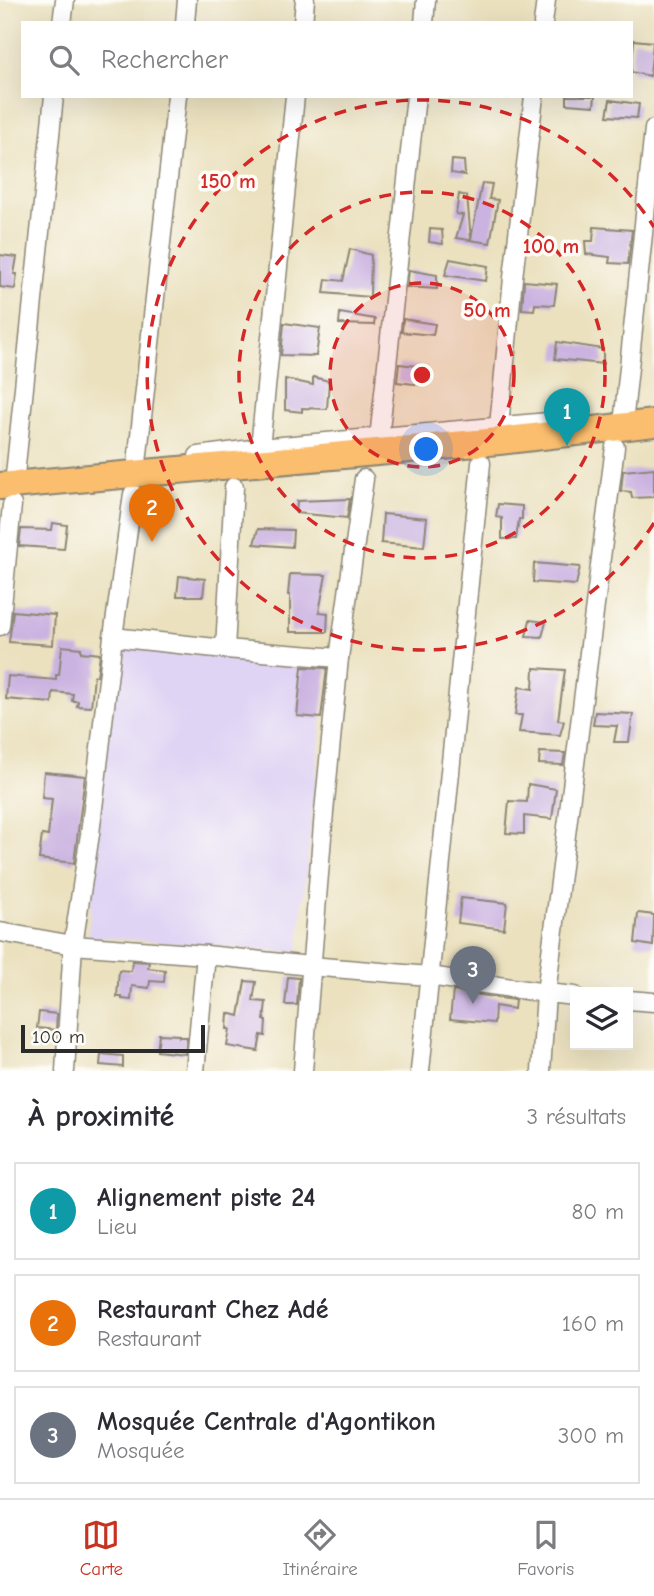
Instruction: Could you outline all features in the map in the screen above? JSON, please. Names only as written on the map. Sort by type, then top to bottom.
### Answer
[{"type":"highway","points":[[7,486],[499,441],[654,424]]},
{"type":"street","points":[[62,21],[65,0]]},
{"type":"street","points":[[185,21],[187,0]]},
{"type":"street","points":[[303,21],[305,0]]},
{"type":"street","points":[[424,21],[426,0]]},
{"type":"street","points":[[543,21],[546,0]]},
{"type":"street","points":[[0,626],[7,486],[54,98]]},
{"type":"street","points":[[137,463],[177,98]]},
{"type":"street","points":[[260,448],[295,98]]},
{"type":"street","points":[[379,439],[416,98]]},
{"type":"street","points":[[499,426],[534,98]]},
{"type":"street","points":[[624,415],[654,129]]},
{"type":"street","points":[[7,486],[137,463],[260,448],[624,415],[654,409]]},
{"type":"street","points":[[541,1071],[546,993],[615,447]]},
{"type":"street","points":[[420,1071],[481,463]]},
{"type":"street","points":[[303,1071],[324,812],[340,658],[364,479]]},
{"type":"street","points":[[225,649],[234,487]]},
{"type":"street","points":[[65,1071],[73,945],[90,834],[133,494]]},
{"type":"street","points":[[113,637],[340,658]]},
{"type":"street","points":[[0,932],[73,945],[429,976],[570,995]]},
{"type":"street","points":[[195,1071],[206,955]]},
{"type":"street","points":[[633,1000],[654,1002]]},
{"type":"shaded area","points":[[113,646],[327,667],[298,953],[88,936]]},
{"type":"building","points":[[634,40],[653,42],[650,76],[633,72]]},
{"type":"building","points":[[567,98],[595,98],[594,106],[567,104]]},
{"type":"building","points":[[610,100],[639,104],[637,118],[607,116]]},
{"type":"building","points":[[452,160],[464,161],[465,175],[451,173]]},
{"type":"building","points":[[482,183],[492,184],[489,199],[498,200],[490,243],[456,238],[463,215],[456,214],[459,194],[467,196],[471,239]]},
{"type":"building","points":[[594,227],[632,230],[628,264],[609,263],[610,257],[586,254],[585,241],[593,241]]},
{"type":"building","points":[[430,229],[442,230],[443,244],[429,242]]},
{"type":"building","points":[[350,249],[371,255],[370,297],[324,293],[326,279],[343,281]]},
{"type":"building","points":[[0,255],[17,257],[15,289],[0,287]]},
{"type":"building","points":[[450,259],[488,266],[486,281],[445,275]]},
{"type":"building","points":[[409,270],[437,275],[437,289],[407,287]]},
{"type":"building","points":[[524,281],[557,284],[554,305],[535,304],[534,310],[522,309]]},
{"type":"building","points":[[340,313],[375,319],[374,325],[339,324]]},
{"type":"building","points":[[403,319],[435,324],[433,335],[402,332]]},
{"type":"building","points":[[284,323],[320,328],[316,356],[281,355]]},
{"type":"building","points":[[557,342],[603,349],[603,364],[555,359]]},
{"type":"building","points":[[399,364],[426,367],[423,385],[397,382]]},
{"type":"building","points":[[313,377],[329,381],[327,409],[302,408],[302,412],[285,410],[285,379],[313,385]]},
{"type":"building","points":[[654,468],[654,497],[632,498],[631,492],[621,491],[623,471]]},
{"type":"building","points":[[350,499],[347,518],[296,513],[297,501]]},
{"type":"building","points":[[498,504],[522,506],[522,519],[519,519],[516,539],[502,539],[502,518],[496,517]]},
{"type":"building","points":[[383,514],[427,518],[424,547],[381,543]]},
{"type":"building","points":[[53,523],[67,525],[64,549],[19,546],[21,529],[52,530]]},
{"type":"building","points":[[258,529],[293,530],[292,547],[254,544]]},
{"type":"building","points":[[534,563],[580,567],[576,585],[533,582]]},
{"type":"building","points":[[290,574],[326,575],[319,612],[328,613],[327,632],[290,632]]},
{"type":"building","points":[[179,576],[205,579],[203,596],[177,596]]},
{"type":"building","points":[[13,611],[55,615],[53,645],[9,642]]},
{"type":"building","points":[[530,620],[546,622],[542,637],[526,636]]},
{"type":"building","points":[[62,646],[100,654],[97,676],[94,676],[91,707],[77,706],[78,701],[72,701],[73,694],[53,692],[52,703],[6,699],[8,676],[56,680]]},
{"type":"building","points":[[302,667],[327,668],[321,718],[297,716]]},
{"type":"building","points":[[534,668],[565,670],[558,720],[564,721],[560,735],[519,732],[522,715],[515,715],[519,687],[533,689]]},
{"type":"building","points":[[595,712],[633,714],[629,742],[614,742],[617,726],[593,725]]},
{"type":"building","points":[[540,752],[565,753],[563,765],[539,764]]},
{"type":"building","points":[[44,772],[85,776],[74,863],[39,859],[42,835],[48,836],[52,799],[42,798]]},
{"type":"building","points":[[528,784],[556,789],[552,819],[524,816],[524,834],[506,833],[509,801],[527,802]]},
{"type":"building","points":[[461,898],[507,903],[504,929],[458,923]]},
{"type":"building","points":[[638,913],[654,915],[653,946],[635,943]]},
{"type":"building","points":[[132,961],[149,962],[148,968],[165,970],[164,982],[150,981],[149,988],[132,986],[131,1000],[122,999],[117,997],[119,970],[131,971]]},
{"type":"building","points":[[288,977],[299,978],[297,1005],[285,1005]]},
{"type":"building","points":[[245,981],[256,982],[253,1001],[266,1002],[265,1036],[261,1035],[258,1051],[227,1046],[230,1029],[227,1029],[228,1013],[239,1016]]},
{"type":"building","points":[[453,991],[515,1000],[514,1009],[495,1006],[494,1023],[450,1019]]},
{"type":"building","points":[[39,1012],[57,1014],[56,1030],[37,1028]]},
{"type":"building","points":[[159,1034],[187,1037],[185,1054],[157,1051]]},
{"type":"building","points":[[101,1054],[123,1056],[123,1067],[100,1065]]},
{"type":"place","name":"Alignement piste 24","points":[[567,446]]},
{"type":"place","name":"Restaurant Chez Adé","points":[[152,542]]},
{"type":"place","name":"Mosquée Centrale d'Agontikon","points":[[473,1004]]}]
